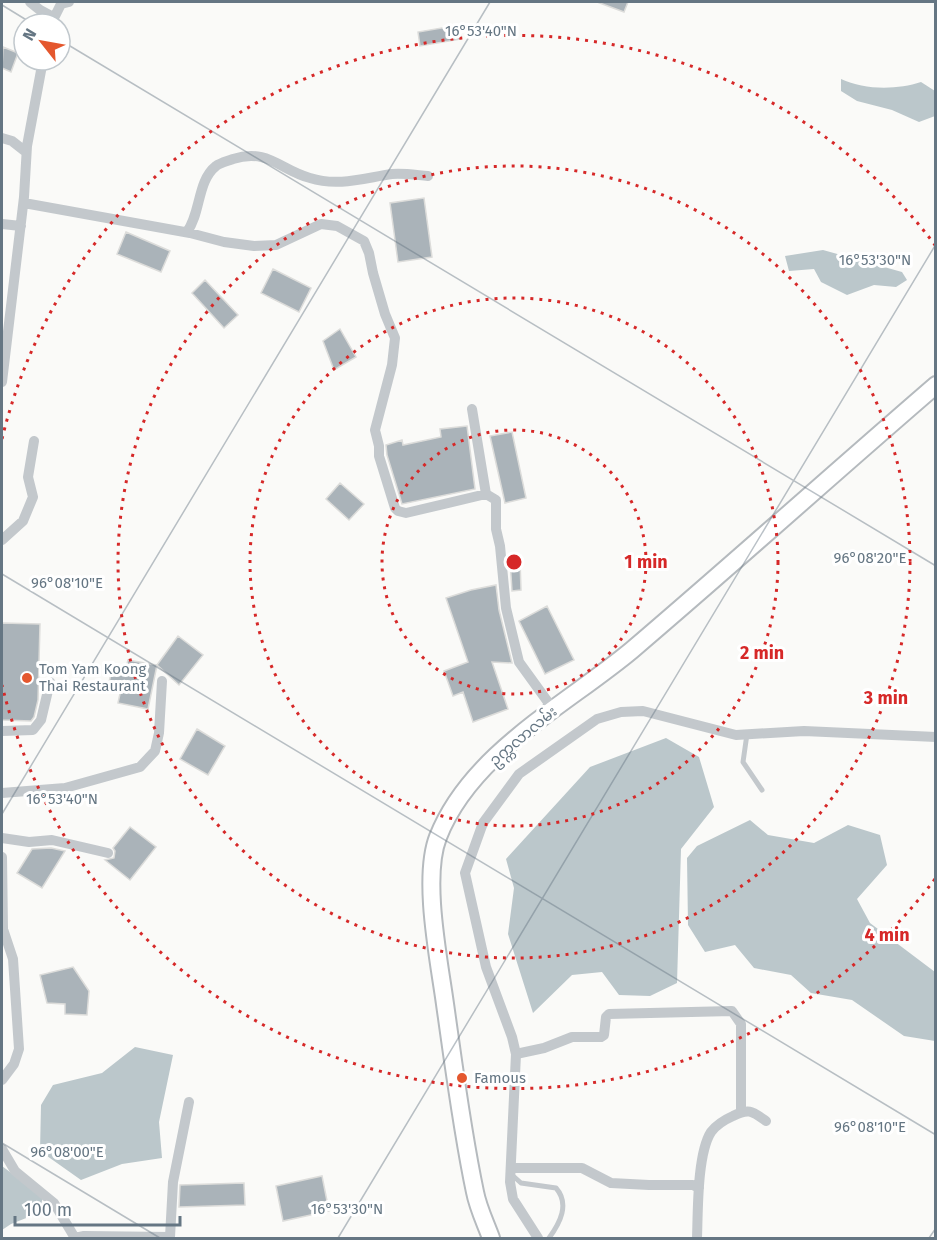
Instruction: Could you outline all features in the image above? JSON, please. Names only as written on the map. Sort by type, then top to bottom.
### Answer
[{"type":"main road","name":"ဥက္ကလာလမ်း","points":[[491,1239],[475,1195],[434,923],[432,870],[437,839],[448,815],[493,759],[629,652],[936,385]]},
{"type":"street","points":[[30,2],[42,12]]},
{"type":"street","points":[[56,12],[61,4],[69,2]]},
{"type":"street","points":[[2,381],[3,353],[24,203],[26,152],[41,72]]},
{"type":"street","points":[[2,138],[12,141],[26,152]]},
{"type":"street","points":[[187,232],[194,223],[206,180],[215,166],[240,157],[258,155],[310,178],[330,182],[351,182],[393,174],[428,176]]},
{"type":"street","points":[[24,203],[187,232],[224,242],[276,245],[321,224],[337,226],[364,241],[385,314],[396,338],[392,365],[375,429],[379,456],[395,508],[398,512],[412,512],[486,494]]},
{"type":"street","points":[[2,225],[21,226]]},
{"type":"street","points":[[472,409],[486,494],[496,501],[496,529],[500,546],[506,608],[519,662],[553,710]]},
{"type":"street","points":[[2,540],[23,521],[33,497],[28,477],[34,441]]},
{"type":"street","points":[[2,794],[65,788],[140,767],[155,751],[159,733],[162,681]]},
{"type":"street","points":[[2,731],[33,730],[41,720],[50,682]]},
{"type":"street","points":[[538,1239],[513,1199],[511,1171],[516,1053],[486,967],[465,873],[483,823],[519,774],[597,719],[621,712],[643,711],[736,735],[804,731],[936,737]]},
{"type":"street","points":[[2,838],[29,842],[52,840],[108,853]]},
{"type":"street","points":[[2,856],[3,929],[13,959],[19,1049],[14,1064],[2,1080]]},
{"type":"street","points":[[516,1053],[544,1048],[572,1037],[601,1037],[604,1035],[606,1017],[609,1014],[732,1011],[741,1024],[741,1112]]},
{"type":"street","points":[[2,1149],[15,1171],[54,1203],[75,1238],[170,1238],[173,1182],[189,1102]]},
{"type":"street","points":[[697,1239],[699,1188],[706,1142],[717,1125],[743,1110],[755,1113],[766,1121]]},
{"type":"street","points":[[511,1171],[582,1168],[611,1183],[693,1185],[699,1188]]},
{"type":"lane","points":[[747,734],[743,762],[762,790]]},
{"type":"lane","points":[[511,1171],[521,1183],[556,1188],[561,1194],[563,1212],[549,1239]]},
{"type":"lane","points":[[513,1199],[521,1183]]},
{"type":"shaded area","points":[[841,79],[850,83],[881,88],[921,82],[935,91],[935,116],[919,122],[892,110],[857,101],[841,91]]},
{"type":"shaded area","points":[[823,250],[902,272],[907,280],[896,287],[874,285],[847,295],[821,282],[814,269],[789,271],[785,256]]},
{"type":"shaded area","points":[[666,738],[699,757],[714,807],[681,849],[677,983],[650,996],[619,995],[602,972],[572,975],[533,1013],[508,934],[514,888],[506,859],[590,767]]},
{"type":"shaded area","points":[[750,820],[768,835],[814,843],[848,825],[880,835],[887,865],[857,899],[870,923],[935,972],[935,1041],[904,1036],[852,1000],[811,993],[791,975],[754,968],[735,945],[705,952],[688,925],[687,858],[697,846]]},
{"type":"shaded area","points":[[135,1047],[173,1055],[159,1122],[162,1158],[122,1164],[81,1180],[40,1151],[41,1105],[53,1085],[102,1073]]},
{"type":"shaded area","points":[[2,1166],[43,1197],[39,1213],[2,1230]]},
{"type":"building","points":[[597,2],[628,2],[624,12]]},
{"type":"building","points":[[459,25],[461,39],[420,46],[418,32]]},
{"type":"building","points":[[3,47],[12,51],[12,69],[11,72],[2,68]]},
{"type":"building","points":[[424,198],[432,257],[398,262],[390,203]]},
{"type":"building","points":[[126,232],[170,251],[161,272],[117,254]]},
{"type":"building","points":[[273,269],[311,288],[299,312],[261,293]]},
{"type":"building","points":[[205,280],[238,315],[224,328],[192,293]]},
{"type":"building","points":[[340,329],[356,357],[334,370],[323,341]]},
{"type":"building","points":[[467,426],[475,489],[402,504],[386,445],[402,440],[403,445],[441,437],[440,429]]},
{"type":"building","points":[[512,432],[526,498],[505,503],[490,436]]},
{"type":"building","points":[[340,483],[364,504],[349,520],[326,499]]},
{"type":"building","points":[[510,560],[520,560],[521,590],[512,591]]},
{"type":"building","points":[[496,585],[499,610],[512,663],[492,662],[508,709],[473,722],[463,692],[453,696],[444,671],[468,662],[446,598]]},
{"type":"building","points":[[547,606],[574,660],[545,674],[519,621]]},
{"type":"building","points":[[2,623],[40,624],[38,700],[31,721],[2,720]]},
{"type":"building","points":[[178,636],[203,655],[179,685],[157,665]]},
{"type":"building","points":[[128,660],[157,665],[148,709],[118,703],[121,689],[108,687],[112,669],[125,671]]},
{"type":"building","points":[[197,729],[225,746],[208,775],[180,759]]},
{"type":"building","points":[[130,827],[156,847],[130,880],[105,860],[114,858],[113,848]]},
{"type":"building","points":[[51,848],[65,851],[42,888],[17,873],[32,849]]},
{"type":"building","points":[[73,967],[89,991],[87,1015],[65,1014],[65,1004],[47,1003],[40,975]]},
{"type":"building","points":[[322,1176],[329,1211],[283,1221],[276,1186]]},
{"type":"building","points":[[244,1183],[245,1205],[179,1207],[180,1185]]},
{"type":"place","name":"Tom Yam Koong Thai Restaurant","points":[[27,678]]},
{"type":"place","name":"Famous","points":[[462,1078]]}]
